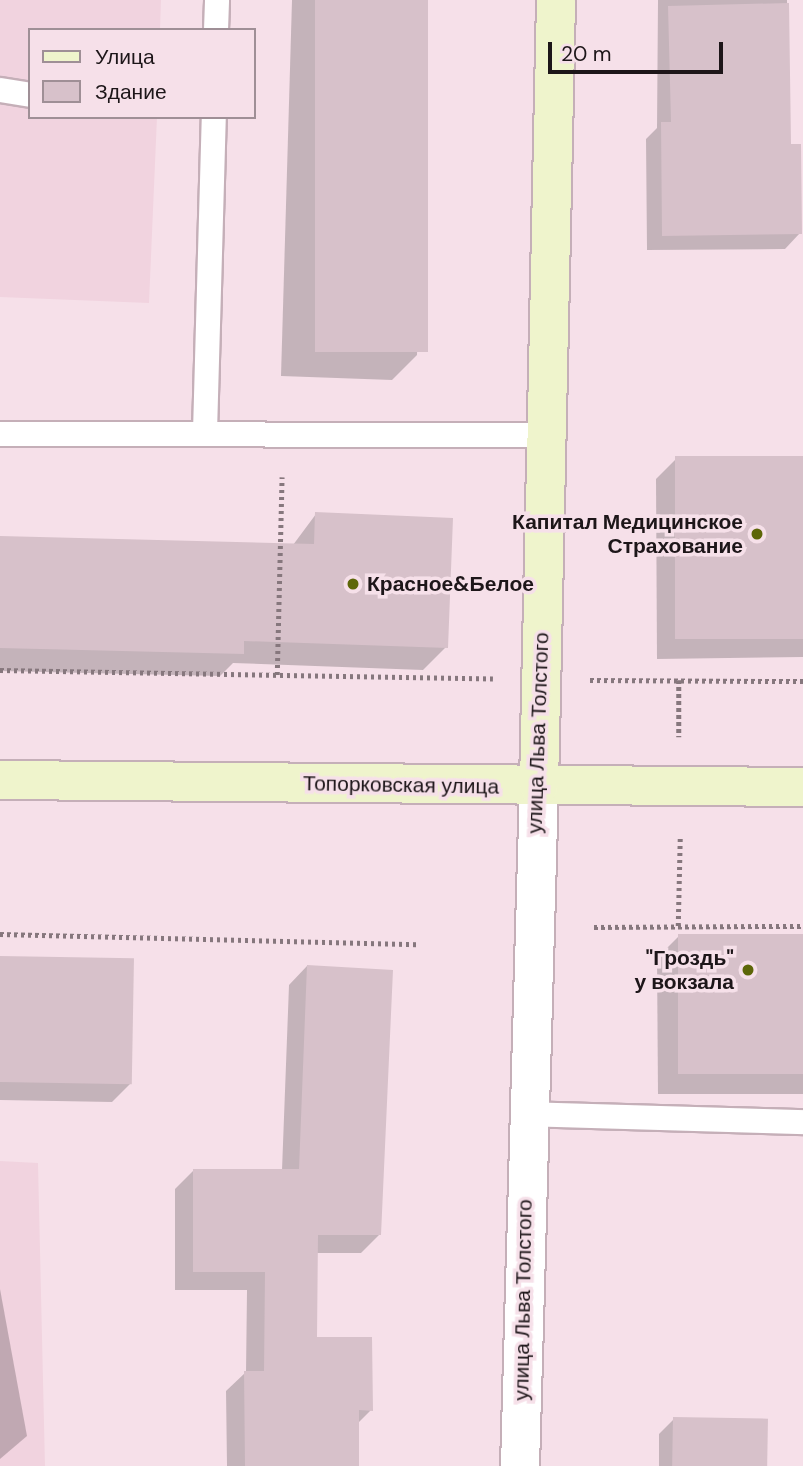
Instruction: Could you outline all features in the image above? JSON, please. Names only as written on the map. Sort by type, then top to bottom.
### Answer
[{"type":"street","name":"улица Льва Толстого","points":[[520,1466],[526,1114],[539,786],[556,0]]},
{"type":"street","name":"Топорковская улица","points":[[0,780],[803,787]]},
{"type":"lane","points":[[216,28],[217,0]]},
{"type":"lane","points":[[0,90],[28,95]]},
{"type":"lane","points":[[205,432],[214,119]]},
{"type":"lane","points":[[0,433],[545,435]]},
{"type":"lane","points":[[526,1114],[803,1122]]},
{"type":"path","points":[[276,675],[283,433]]},
{"type":"path","points":[[0,670],[504,679]]},
{"type":"path","points":[[583,680],[803,681]]},
{"type":"path","points":[[679,680],[679,737]]},
{"type":"path","points":[[678,926],[680,824]]},
{"type":"path","points":[[594,927],[803,926]]},
{"type":"path","points":[[0,934],[417,944]]},
{"type":"shaded area","points":[[0,0],[161,0],[160,28],[28,28],[28,119],[157,119],[149,303],[0,297]]},
{"type":"shaded area","points":[[0,1161],[38,1163],[45,1466],[0,1466]]},
{"type":"building","points":[[315,0],[428,0],[428,352],[315,352]]},
{"type":"building","points":[[789,3],[791,144],[801,144],[802,234],[662,236],[661,122],[671,122],[668,6]]},
{"type":"building","points":[[675,456],[803,456],[803,639],[675,639]]},
{"type":"building","points":[[315,512],[453,518],[448,648],[244,641],[244,654],[0,648],[0,536],[314,544]]},
{"type":"building","points":[[678,934],[803,934],[803,1074],[678,1074]]},
{"type":"building","points":[[0,956],[134,958],[132,1084],[0,1082]]},
{"type":"building","points":[[307,965],[393,970],[381,1235],[318,1235],[317,1337],[372,1337],[373,1411],[359,1410],[359,1466],[245,1466],[244,1371],[264,1371],[265,1272],[193,1272],[193,1169],[299,1169]]},
{"type":"building","points":[[673,1417],[768,1419],[767,1466],[672,1466]]},
{"type":"place","name":"Капитал Медицинское Страхование","points":[[757,534]]},
{"type":"place","name":"Красное&Белое","points":[[353,584]]},
{"type":"place","name":"\"Гроздь\" у вокзала","points":[[748,970]]}]
